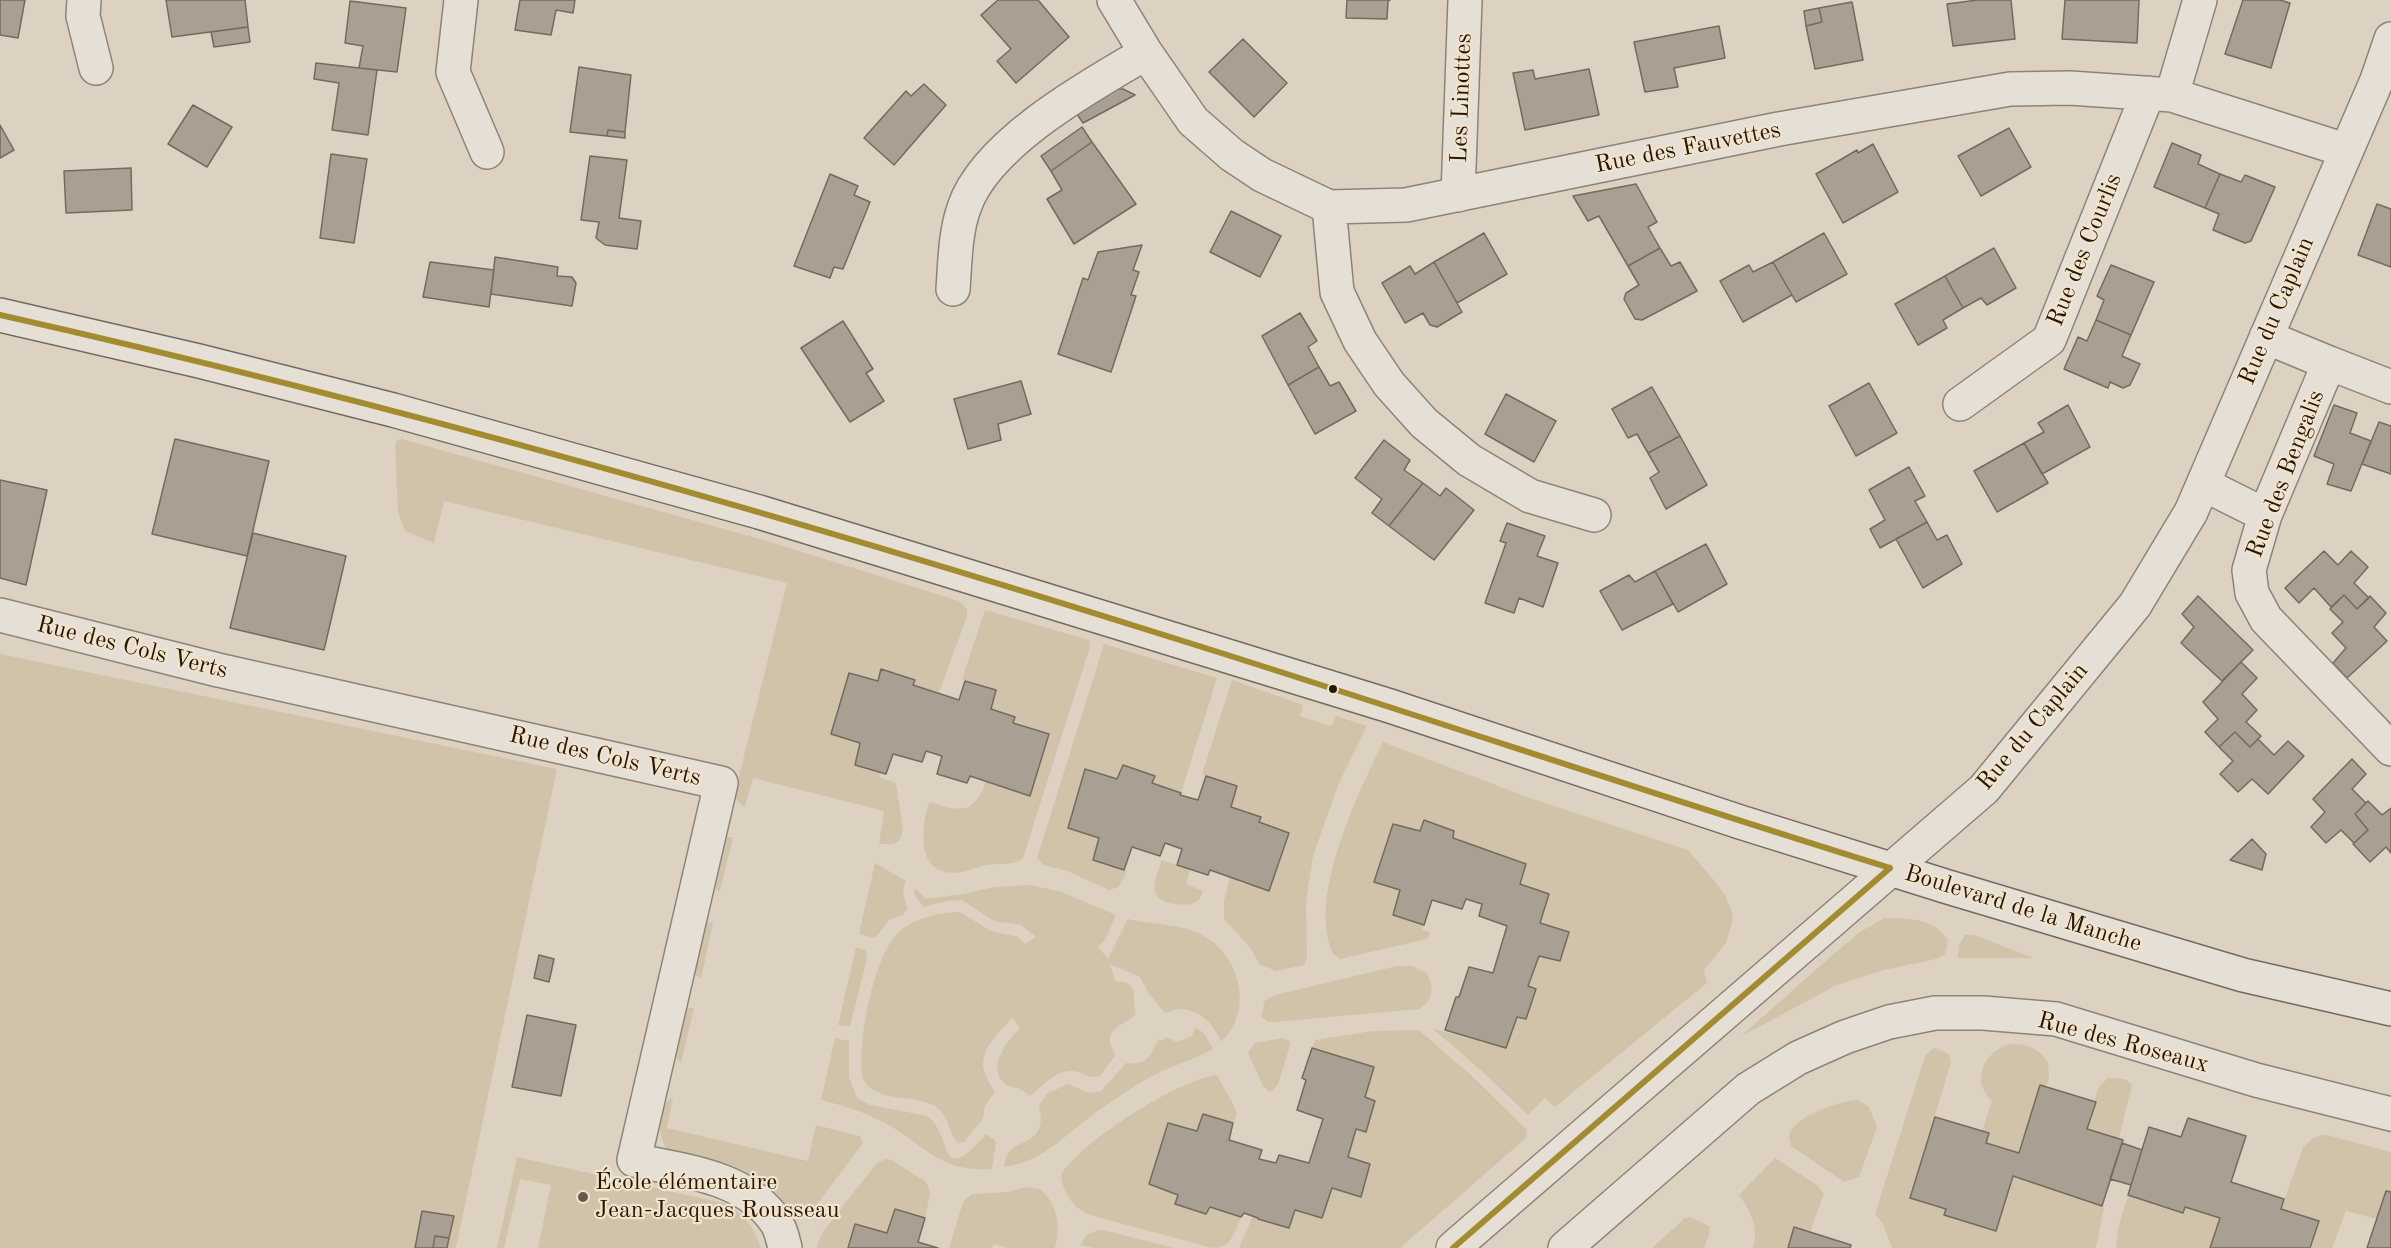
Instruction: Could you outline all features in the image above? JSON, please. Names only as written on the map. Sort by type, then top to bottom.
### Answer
[{"type":"street","points":[[84,0],[83,16],[96,68]]},
{"type":"street","points":[[461,0],[453,72],[487,152]]},
{"type":"street","name":"Rue des Fauvettes","points":[[1114,0],[1146,53],[1193,121],[1232,154],[1262,175],[1329,207],[1406,205],[1772,130],[2010,88],[2070,88],[2160,94],[2345,150]]},
{"type":"street","name":"Les Linottes","points":[[1458,195],[1465,0]]},
{"type":"street","name":"Rue des Courlis","points":[[1960,404],[2049,340],[2200,0]]},
{"type":"street","name":"Rue du Caplain","points":[[1453,1248],[1984,789],[2135,605],[2191,512],[2377,80],[2391,39]]},
{"type":"street","points":[[952,289],[963,209],[973,186],[994,159],[1074,94],[1146,53]]},
{"type":"street","points":[[1329,207],[1337,292],[1360,341],[1389,384],[1425,423],[1469,460],[1530,496],[1593,515]]},
{"type":"street","name":"Boulevard de la Manche","points":[[0,315],[199,361],[393,410],[759,512],[1345,692],[1740,822],[1948,887],[2243,975],[2391,1009]]},
{"type":"street","name":"Rue des Bengalis","points":[[2266,337],[2391,387]]},
{"type":"street","name":"Rue des Bengalis","points":[[2329,363],[2265,515],[2249,570],[2252,593],[2266,620],[2391,749]]},
{"type":"street","points":[[2203,484],[2265,515]]},
{"type":"street","name":"Rue des Cols Verts","points":[[0,615],[218,670],[721,783],[634,1160],[706,1176],[755,1198],[777,1223],[785,1248]]},
{"type":"street","name":"Rue des Roseaux","points":[[1565,1248],[1748,1089],[1798,1058],[1845,1037],[1889,1022],[1935,1013],[1983,1013],[2056,1019],[2256,1080],[2391,1114]]},
{"type":"shaded area","points":[[402,439],[767,541],[959,601],[967,609],[967,616],[939,693],[913,685],[914,680],[882,669],[878,681],[849,673],[831,734],[860,743],[855,765],[880,772],[879,777],[896,783],[903,828],[900,840],[893,844],[879,844],[884,811],[753,778],[745,806],[742,806],[734,796],[787,583],[444,501],[434,543],[405,531],[398,512],[395,445],[397,440]]},
{"type":"shaded area","points":[[985,610],[1089,640],[1090,647],[1023,858],[1011,863],[987,865],[954,873],[942,871],[933,866],[927,857],[923,836],[929,802],[957,809],[965,808],[976,800],[986,781],[1030,796],[1049,734],[1013,723],[1015,717],[991,709],[995,690],[962,679]]},
{"type":"shaded area","points":[[1104,644],[1217,678],[1181,793],[1152,783],[1154,776],[1123,765],[1117,779],[1085,769],[1068,828],[1099,838],[1093,860],[1127,871],[1119,887],[1109,890],[1067,871],[1043,865],[1037,858]]},
{"type":"shaded area","points":[[0,654],[557,769],[456,1248],[0,1248]]},
{"type":"shaded area","points":[[1232,680],[1303,705],[1300,716],[1331,726],[1336,716],[1367,726],[1339,783],[1313,856],[1306,902],[1307,958],[1304,965],[1276,971],[1259,964],[1251,949],[1224,919],[1224,901],[1230,876],[1240,879],[1239,882],[1269,891],[1289,833],[1259,822],[1261,818],[1231,807],[1237,786],[1202,774]]},
{"type":"shaded area","points":[[1383,742],[1530,798],[1688,850],[1725,895],[1733,914],[1726,943],[1704,970],[1707,983],[1555,1107],[1545,1098],[1528,1115],[1433,1029],[1506,1048],[1517,1017],[1526,1019],[1536,990],[1528,986],[1539,956],[1560,961],[1569,933],[1540,923],[1548,894],[1520,884],[1482,850],[1483,848],[1453,838],[1454,831],[1424,820],[1420,831],[1393,824],[1375,881],[1400,890],[1394,915],[1424,925],[1422,930],[1430,932],[1427,939],[1340,959],[1333,954],[1327,930],[1326,904],[1331,875],[1349,817]]},
{"type":"shaded area","points":[[724,837],[733,837],[720,892],[709,884]]},
{"type":"shaded area","points":[[1162,860],[1190,870],[1186,884],[1203,891],[1199,900],[1185,905],[1160,899],[1154,889]]},
{"type":"shaded area","points":[[875,863],[906,881],[903,890],[907,909],[902,915],[889,920],[875,938],[859,933]]},
{"type":"shaded area","points":[[1029,885],[1059,891],[1116,915],[1105,940],[1098,947],[1108,959],[1128,919],[1183,928],[1200,934],[1214,943],[1233,968],[1240,999],[1238,1015],[1232,1029],[1221,1042],[1205,1018],[1193,1011],[1178,1009],[1165,1013],[1149,994],[1140,977],[1110,964],[1116,982],[1124,982],[1132,988],[1136,1014],[1112,1032],[1110,1042],[1115,1056],[1100,1076],[1092,1077],[1076,1071],[1066,1071],[1055,1076],[1030,1096],[1020,1089],[1009,1086],[1001,1080],[998,1064],[1004,1048],[1020,1028],[1012,1018],[987,1048],[983,1062],[987,1079],[995,1092],[985,1106],[983,1119],[964,1142],[958,1143],[940,1110],[931,1104],[879,1093],[863,1080],[862,1046],[875,980],[890,943],[900,931],[928,917],[960,912],[991,931],[1018,937],[1025,944],[1036,937],[1021,925],[994,921],[962,900],[923,907],[914,893],[915,888],[926,899],[995,887]]},
{"type":"shaded area","points":[[1884,918],[1919,921],[1936,927],[1948,940],[1945,954],[1936,959],[1884,970],[1837,985],[1740,1037],[1837,951],[1860,932]]},
{"type":"shaded area","points":[[713,923],[701,979],[693,973],[703,924]]},
{"type":"shaded area","points":[[1965,935],[1974,935],[2034,958],[1958,958],[1959,945]]},
{"type":"shaded area","points":[[856,947],[866,951],[867,959],[850,1027],[838,1025]]},
{"type":"shaded area","points":[[1397,966],[1412,966],[1427,973],[1432,988],[1431,993],[1428,1002],[1419,1009],[1275,1022],[1268,1022],[1261,1016],[1265,1000],[1275,995]]},
{"type":"shaded area","points":[[694,1008],[681,1063],[672,1054],[685,1010]]},
{"type":"shaded area","points":[[1195,1027],[1204,1033],[1213,1049],[1138,1084],[1040,1155],[1017,1165],[1004,1167],[1010,1151],[1029,1140],[1039,1129],[1041,1119],[1039,1105],[1047,1094],[1067,1084],[1090,1093],[1101,1091],[1126,1063],[1145,1060],[1159,1039],[1163,1041],[1166,1037],[1177,1042],[1192,1036]]},
{"type":"shaded area","points":[[1419,1030],[1471,1075],[1527,1130],[1526,1138],[1400,1248],[1239,1248],[1253,1216],[1289,1228],[1295,1210],[1322,1218],[1332,1188],[1361,1196],[1370,1164],[1348,1157],[1356,1129],[1366,1131],[1375,1101],[1365,1097],[1374,1067],[1312,1048],[1315,1040],[1372,1031]]},
{"type":"shaded area","points":[[835,1038],[849,1041],[849,1077],[857,1098],[870,1105],[928,1116],[936,1125],[948,1154],[953,1158],[960,1158],[971,1150],[986,1134],[996,1143],[992,1169],[959,1167],[946,1162],[879,1120],[821,1100]]},
{"type":"shaded area","points":[[1283,1038],[1289,1041],[1290,1045],[1278,1085],[1270,1092],[1263,1086],[1248,1053],[1255,1043]]},
{"type":"shaded area","points":[[2010,1044],[2032,1047],[2048,1062],[2049,1079],[2046,1087],[2040,1085],[2019,1153],[1986,1143],[1982,1131],[1992,1101],[1982,1085],[1983,1068],[1993,1053]]},
{"type":"shaded area","points":[[1936,1048],[1949,1054],[1951,1062],[1910,1198],[1946,1209],[1944,1215],[1995,1231],[2013,1176],[2102,1206],[2104,1208],[2096,1248],[1892,1248],[1883,1224],[1875,1214],[1925,1056]]},
{"type":"shaded area","points":[[1217,1075],[1237,1113],[1233,1123],[1203,1114],[1197,1131],[1168,1123],[1149,1184],[1178,1195],[1175,1204],[1206,1214],[1210,1207],[1241,1217],[1228,1242],[1212,1248],[1090,1215],[1070,1200],[1061,1175],[1088,1146],[1132,1114],[1156,1100],[1200,1079]]},
{"type":"shaded area","points":[[2108,1078],[2125,1079],[2132,1085],[2119,1138],[2087,1129],[2098,1088]]},
{"type":"shaded area","points":[[673,1097],[667,1128],[808,1161],[816,1125],[860,1136],[863,1143],[809,1215],[798,1215],[789,1211],[775,1195],[750,1175],[668,1152],[659,1122],[662,1108]]},
{"type":"shaded area","points":[[1858,1100],[1869,1107],[1877,1127],[1859,1177],[1844,1182],[1791,1146],[1789,1136],[1792,1129],[1808,1116],[1840,1103]]},
{"type":"shaded area","points":[[2321,1135],[2391,1152],[2391,1192],[2386,1191],[2377,1219],[2346,1211],[2332,1248],[2310,1248],[2319,1221],[2281,1209],[2303,1147],[2313,1138]]},
{"type":"shaded area","name":"École élémentaire Jean-Jacques Rousseau","points":[[517,1157],[727,1204],[748,1223],[761,1248],[538,1248],[551,1185],[520,1179],[504,1248],[497,1248]]},
{"type":"shaded area","points":[[1775,1158],[1817,1185],[1824,1194],[1810,1232],[1788,1248],[1753,1248],[1755,1234],[1753,1220],[1739,1195]]},
{"type":"shaded area","points":[[886,1159],[925,1181],[930,1194],[925,1218],[895,1209],[887,1233],[856,1224],[848,1248],[816,1248],[823,1231],[877,1163]]},
{"type":"shaded area","points":[[1028,1187],[1040,1189],[1051,1202],[1058,1224],[1055,1248],[1008,1248],[994,1244],[992,1248],[949,1248],[963,1202],[972,1194],[1007,1192]]},
{"type":"shaded area","points":[[2128,1195],[2183,1213],[2185,1207],[2220,1218],[2210,1248],[2116,1248],[2118,1228]]},
{"type":"shaded area","points":[[1690,1217],[1709,1226],[1710,1232],[1704,1248],[1652,1248],[1685,1218]]},
{"type":"shaded area","points":[[1103,1230],[1174,1248],[1093,1248],[1081,1245],[1089,1234]]},
{"type":"building","points":[[0,0],[25,0],[18,38],[0,35]]},
{"type":"building","points":[[166,0],[245,0],[248,27],[172,37]]},
{"type":"building","points":[[520,0],[575,0],[573,13],[556,10],[551,35],[515,30]]},
{"type":"building","points":[[998,0],[1038,0],[1069,37],[1016,83],[997,61],[1011,49],[981,15]]},
{"type":"building","points":[[1347,0],[1390,0],[1388,1],[1387,19],[1346,18]]},
{"type":"building","points":[[1978,0],[2011,0],[2015,39],[1953,46],[1947,4]]},
{"type":"building","points":[[2065,0],[2139,0],[2137,43],[2062,39]]},
{"type":"building","points":[[2243,0],[2280,0],[2290,3],[2271,68],[2225,54]]},
{"type":"building","points":[[350,1],[406,8],[397,72],[359,68],[363,46],[345,43]]},
{"type":"building","points":[[1852,2],[1863,60],[1815,69],[1806,26],[1822,22],[1819,8]]},
{"type":"building","points":[[1819,8],[1822,22],[1806,26],[1804,11]]},
{"type":"building","points":[[1719,26],[1725,58],[1674,68],[1678,87],[1645,92],[1634,42]]},
{"type":"building","points":[[248,27],[250,42],[214,47],[211,32]]},
{"type":"building","points":[[1243,39],[1287,83],[1254,117],[1209,72]]},
{"type":"building","points":[[316,63],[377,70],[368,135],[332,130],[339,83],[314,79]]},
{"type":"building","points":[[579,67],[631,75],[625,132],[608,130],[607,136],[570,132]]},
{"type":"building","points":[[1589,69],[1599,115],[1525,130],[1513,73],[1533,70],[1535,79]]},
{"type":"building","points":[[924,84],[946,105],[894,165],[864,138],[906,91],[911,96]]},
{"type":"building","points":[[1113,89],[1123,89],[1135,95],[1083,123],[1075,111]]},
{"type":"building","points":[[193,105],[232,127],[207,167],[168,144]]},
{"type":"building","points":[[0,125],[14,150],[0,158]]},
{"type":"building","points":[[1082,127],[1092,142],[1051,171],[1041,156]]},
{"type":"building","points":[[2009,128],[2031,167],[1981,196],[1958,156]]},
{"type":"building","points":[[608,130],[625,132],[625,138],[607,136]]},
{"type":"building","points":[[1092,142],[1136,204],[1074,244],[1047,199],[1062,190],[1051,171]]},
{"type":"building","points":[[2172,143],[2201,155],[2198,164],[2220,174],[2205,208],[2154,187]]},
{"type":"building","points":[[1873,144],[1898,192],[1843,223],[1816,174],[1857,150],[1858,153]]},
{"type":"building","points":[[331,154],[367,159],[354,243],[320,238]]},
{"type":"building","points":[[590,156],[627,160],[619,218],[641,221],[637,249],[605,245],[596,238],[599,222],[581,220]]},
{"type":"building","points":[[131,168],[132,210],[66,213],[64,171]]},
{"type":"building","points":[[830,174],[858,186],[854,195],[870,202],[843,269],[834,267],[830,278],[794,266]]},
{"type":"building","points":[[2220,174],[2241,182],[2245,175],[2275,187],[2251,241],[2245,243],[2213,230],[2219,214],[2205,208]]},
{"type":"building","points":[[1636,184],[1657,222],[1648,227],[1660,248],[1628,266],[1599,216],[1588,221],[1573,196]]},
{"type":"building","points":[[2377,204],[2391,209],[2391,267],[2358,255]]},
{"type":"building","points":[[1231,211],[1281,236],[1260,277],[1210,252]]},
{"type":"building","points":[[1484,233],[1507,274],[1457,303],[1434,262]]},
{"type":"building","points":[[1824,233],[1847,274],[1796,302],[1773,262]]},
{"type":"building","points":[[1142,245],[1133,270],[1139,272],[1131,295],[1136,296],[1111,372],[1058,354],[1083,278],[1088,280],[1098,252]]},
{"type":"building","points":[[1660,248],[1671,266],[1680,262],[1697,291],[1642,320],[1635,319],[1624,299],[1626,293],[1639,285],[1628,266]]},
{"type":"building","points":[[1994,248],[2016,288],[1987,305],[1981,298],[1963,308],[1945,276]]},
{"type":"building","points":[[495,257],[558,267],[557,276],[572,277],[576,283],[572,306],[491,294]]},
{"type":"building","points":[[430,262],[494,270],[489,307],[423,297]]},
{"type":"building","points":[[1434,262],[1462,312],[1437,327],[1430,325],[1423,313],[1405,323],[1382,283],[1410,266],[1415,274]]},
{"type":"building","points":[[1773,262],[1792,295],[1743,322],[1720,281],[1749,265],[1753,272]]},
{"type":"building","points":[[2111,265],[2154,282],[2131,335],[2096,320],[2104,300],[2097,296]]},
{"type":"building","points":[[1945,276],[1963,308],[1943,320],[1947,328],[1918,345],[1895,304]]},
{"type":"building","points":[[1300,313],[1317,341],[1308,347],[1319,367],[1288,385],[1262,336]]},
{"type":"building","points":[[2096,320],[2131,335],[2122,356],[2140,364],[2130,385],[2123,388],[2110,382],[2108,388],[2064,369],[2078,337],[2087,341]]},
{"type":"building","points":[[843,321],[873,369],[866,373],[884,401],[850,422],[801,348]]},
{"type":"building","points":[[1319,367],[1330,386],[1339,382],[1356,411],[1315,434],[1288,385]]},
{"type":"building","points":[[1021,381],[1031,414],[998,424],[1001,440],[968,449],[954,399]]},
{"type":"building","points":[[1869,383],[1897,433],[1856,456],[1829,406]]},
{"type":"building","points":[[1652,387],[1680,436],[1648,453],[1637,434],[1628,438],[1612,409]]},
{"type":"building","points":[[1506,394],[1556,421],[1534,462],[1485,434]]},
{"type":"building","points":[[2068,405],[2090,447],[2042,474],[2024,443],[2044,432],[2038,423]]},
{"type":"building","points":[[2334,405],[2357,413],[2350,433],[2371,441],[2351,491],[2327,484],[2334,464],[2314,456]]},
{"type":"building","points":[[2379,422],[2391,426],[2391,474],[2362,464]]},
{"type":"building","points":[[1680,436],[1707,485],[1666,509],[1650,478],[1659,472],[1648,453]]},
{"type":"building","points":[[175,439],[269,461],[247,556],[152,534]]},
{"type":"building","points":[[1384,440],[1410,460],[1404,470],[1423,483],[1389,526],[1372,513],[1382,499],[1355,478]]},
{"type":"building","points":[[2024,443],[2048,483],[1997,512],[1974,471]]},
{"type":"building","points":[[1909,467],[1925,496],[1915,501],[1927,522],[1880,548],[1870,529],[1885,520],[1869,490]]},
{"type":"building","points":[[0,480],[47,490],[26,585],[0,578]]},
{"type":"building","points":[[1423,483],[1440,496],[1446,488],[1474,510],[1434,560],[1389,526]]},
{"type":"building","points":[[1927,522],[1937,540],[1947,535],[1962,564],[1923,588],[1896,539]]},
{"type":"building","points":[[1507,523],[1545,536],[1537,556],[1558,563],[1543,607],[1519,598],[1514,613],[1485,603],[1506,543],[1500,541]]},
{"type":"building","points":[[253,533],[346,556],[324,650],[230,628]]},
{"type":"building","points":[[1706,544],[1727,584],[1678,612],[1655,571]]},
{"type":"building","points":[[2324,551],[2338,565],[2351,551],[2368,567],[2354,583],[2369,598],[2357,609],[2344,595],[2331,607],[2314,588],[2299,603],[2285,588]]},
{"type":"building","points":[[1655,571],[1673,604],[1622,630],[1600,591],[1629,575],[1635,582]]},
{"type":"building","points":[[2344,595],[2357,609],[2370,596],[2386,613],[2374,627],[2387,641],[2347,678],[2333,663],[2346,648],[2332,633],[2343,622],[2330,609]]},
{"type":"building","points":[[2198,596],[2253,650],[2222,681],[2181,643],[2194,627],[2182,614]]},
{"type":"building","points":[[2241,662],[2257,678],[2242,694],[2257,710],[2246,722],[2261,736],[2250,747],[2235,732],[2219,747],[2205,732],[2218,719],[2203,702]]},
{"type":"building","points":[[881,669],[915,680],[913,685],[959,700],[965,681],[996,690],[991,709],[1015,717],[1013,723],[1049,734],[1030,796],[970,776],[967,783],[937,774],[942,756],[926,751],[922,762],[893,754],[886,774],[855,765],[860,743],[831,734],[849,673],[878,681]]},
{"type":"building","points":[[2235,732],[2250,747],[2258,739],[2274,755],[2288,741],[2304,756],[2268,794],[2252,779],[2238,792],[2220,774],[2233,761],[2219,747]]},
{"type":"building","points":[[2352,759],[2366,774],[2352,789],[2366,803],[2355,814],[2368,830],[2354,843],[2341,830],[2326,843],[2311,827],[2325,812],[2313,799]]},
{"type":"building","points":[[1123,765],[1155,776],[1152,783],[1198,800],[1206,776],[1237,786],[1231,807],[1261,817],[1259,822],[1289,833],[1269,891],[1210,870],[1208,875],[1177,865],[1182,849],[1165,843],[1160,856],[1132,847],[1124,870],[1093,860],[1099,838],[1068,828],[1085,769],[1117,779]]},
{"type":"building","points":[[2368,801],[2382,815],[2391,808],[2391,853],[2386,847],[2370,862],[2353,844],[2368,830],[2355,814]]},
{"type":"building","points":[[1424,820],[1454,831],[1453,838],[1526,864],[1520,884],[1549,894],[1540,923],[1569,932],[1560,961],[1539,956],[1528,986],[1536,989],[1526,1019],[1517,1017],[1506,1048],[1445,1030],[1469,967],[1493,973],[1507,926],[1479,916],[1482,904],[1466,899],[1462,909],[1432,900],[1424,925],[1393,915],[1400,890],[1374,882],[1393,824],[1420,831]]},
{"type":"building","points":[[2252,839],[2266,854],[2262,870],[2230,860]]},
{"type":"building","points":[[539,955],[554,959],[549,982],[534,978]]},
{"type":"building","points":[[527,1015],[576,1025],[561,1096],[512,1087]]},
{"type":"building","points":[[1312,1048],[1374,1067],[1365,1097],[1375,1101],[1366,1132],[1356,1129],[1348,1157],[1370,1164],[1361,1197],[1332,1188],[1322,1218],[1295,1210],[1289,1228],[1244,1213],[1241,1217],[1210,1207],[1206,1214],[1175,1204],[1178,1195],[1149,1184],[1168,1123],[1197,1131],[1203,1114],[1233,1123],[1229,1140],[1262,1150],[1259,1159],[1276,1163],[1279,1155],[1309,1163],[1323,1119],[1297,1110],[1306,1080],[1302,1078]]},
{"type":"building","points":[[2040,1085],[2096,1102],[2087,1129],[2123,1140],[2102,1206],[2013,1176],[1996,1231],[1944,1215],[1946,1209],[1910,1198],[1935,1117],[1989,1133],[1986,1143],[2019,1153]]},
{"type":"building","points":[[2188,1118],[2246,1136],[2231,1182],[2284,1199],[2281,1209],[2319,1221],[2310,1248],[2210,1248],[2220,1218],[2185,1207],[2183,1213],[2128,1195],[2149,1127],[2181,1137]]},
{"type":"building","points":[[2122,1143],[2142,1150],[2131,1185],[2110,1179]]},
{"type":"building","points":[[2386,1191],[2391,1192],[2391,1248],[2367,1248]]},
{"type":"building","points":[[895,1209],[925,1218],[918,1242],[938,1248],[848,1248],[855,1224],[887,1233]]},
{"type":"building","points":[[422,1211],[454,1216],[449,1238],[435,1236],[433,1248],[415,1248]]},
{"type":"building","points":[[1794,1227],[1851,1245],[1850,1248],[1788,1248]]},
{"type":"building","points":[[435,1236],[449,1238],[447,1248],[433,1248]]},
{"type":"transit line","points":[[0,315],[447,425],[890,551],[1360,697],[1890,868]]},
{"type":"transit line","points":[[1453,1248],[1890,868]]},
{"type":"place","name":"École élémentaire Jean-Jacques Rousseau","points":[[583,1197]]}]
